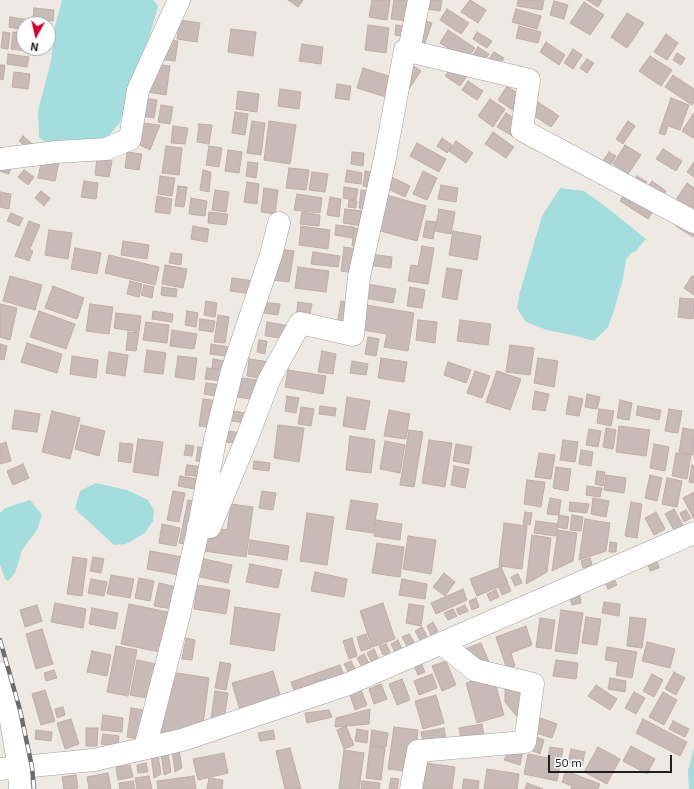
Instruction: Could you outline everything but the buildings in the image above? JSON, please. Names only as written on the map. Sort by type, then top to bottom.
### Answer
[{"type":"street","points":[[0,159],[56,152],[106,149],[130,139],[138,90],[179,0]]},
{"type":"street","points":[[409,51],[419,0]]},
{"type":"street","points":[[198,527],[210,527],[269,380],[300,323],[353,335],[359,277],[385,158],[405,50],[528,80],[522,130],[694,222]]},
{"type":"street","points":[[145,748],[178,619],[198,527],[214,440],[232,371],[271,255],[279,223]]},
{"type":"street","points":[[0,672],[9,710],[13,775],[94,760],[182,740],[348,684],[694,533]]},
{"type":"street","points":[[411,789],[418,751],[524,742],[533,684],[475,670],[442,644]]},
{"type":"water","points":[[62,0],[153,0],[158,6],[145,52],[120,122],[106,139],[53,143],[44,141],[39,137],[38,111],[52,56],[56,56],[56,22]]},
{"type":"water","points":[[560,188],[584,191],[646,239],[636,251],[631,253],[626,260],[623,279],[608,327],[594,341],[547,330],[526,322],[517,308],[520,292],[542,216]]},
{"type":"water","points":[[96,483],[127,490],[148,500],[154,510],[153,521],[145,533],[126,544],[114,545],[75,509],[80,491]]},
{"type":"water","points":[[30,500],[42,515],[37,530],[22,550],[15,573],[8,581],[5,579],[0,565],[0,513],[5,508]]},
{"type":"water","points":[[694,747],[694,789],[689,789],[688,771]]},
{"type":"railway","points":[[0,640],[20,710],[32,767],[34,789]]}]
